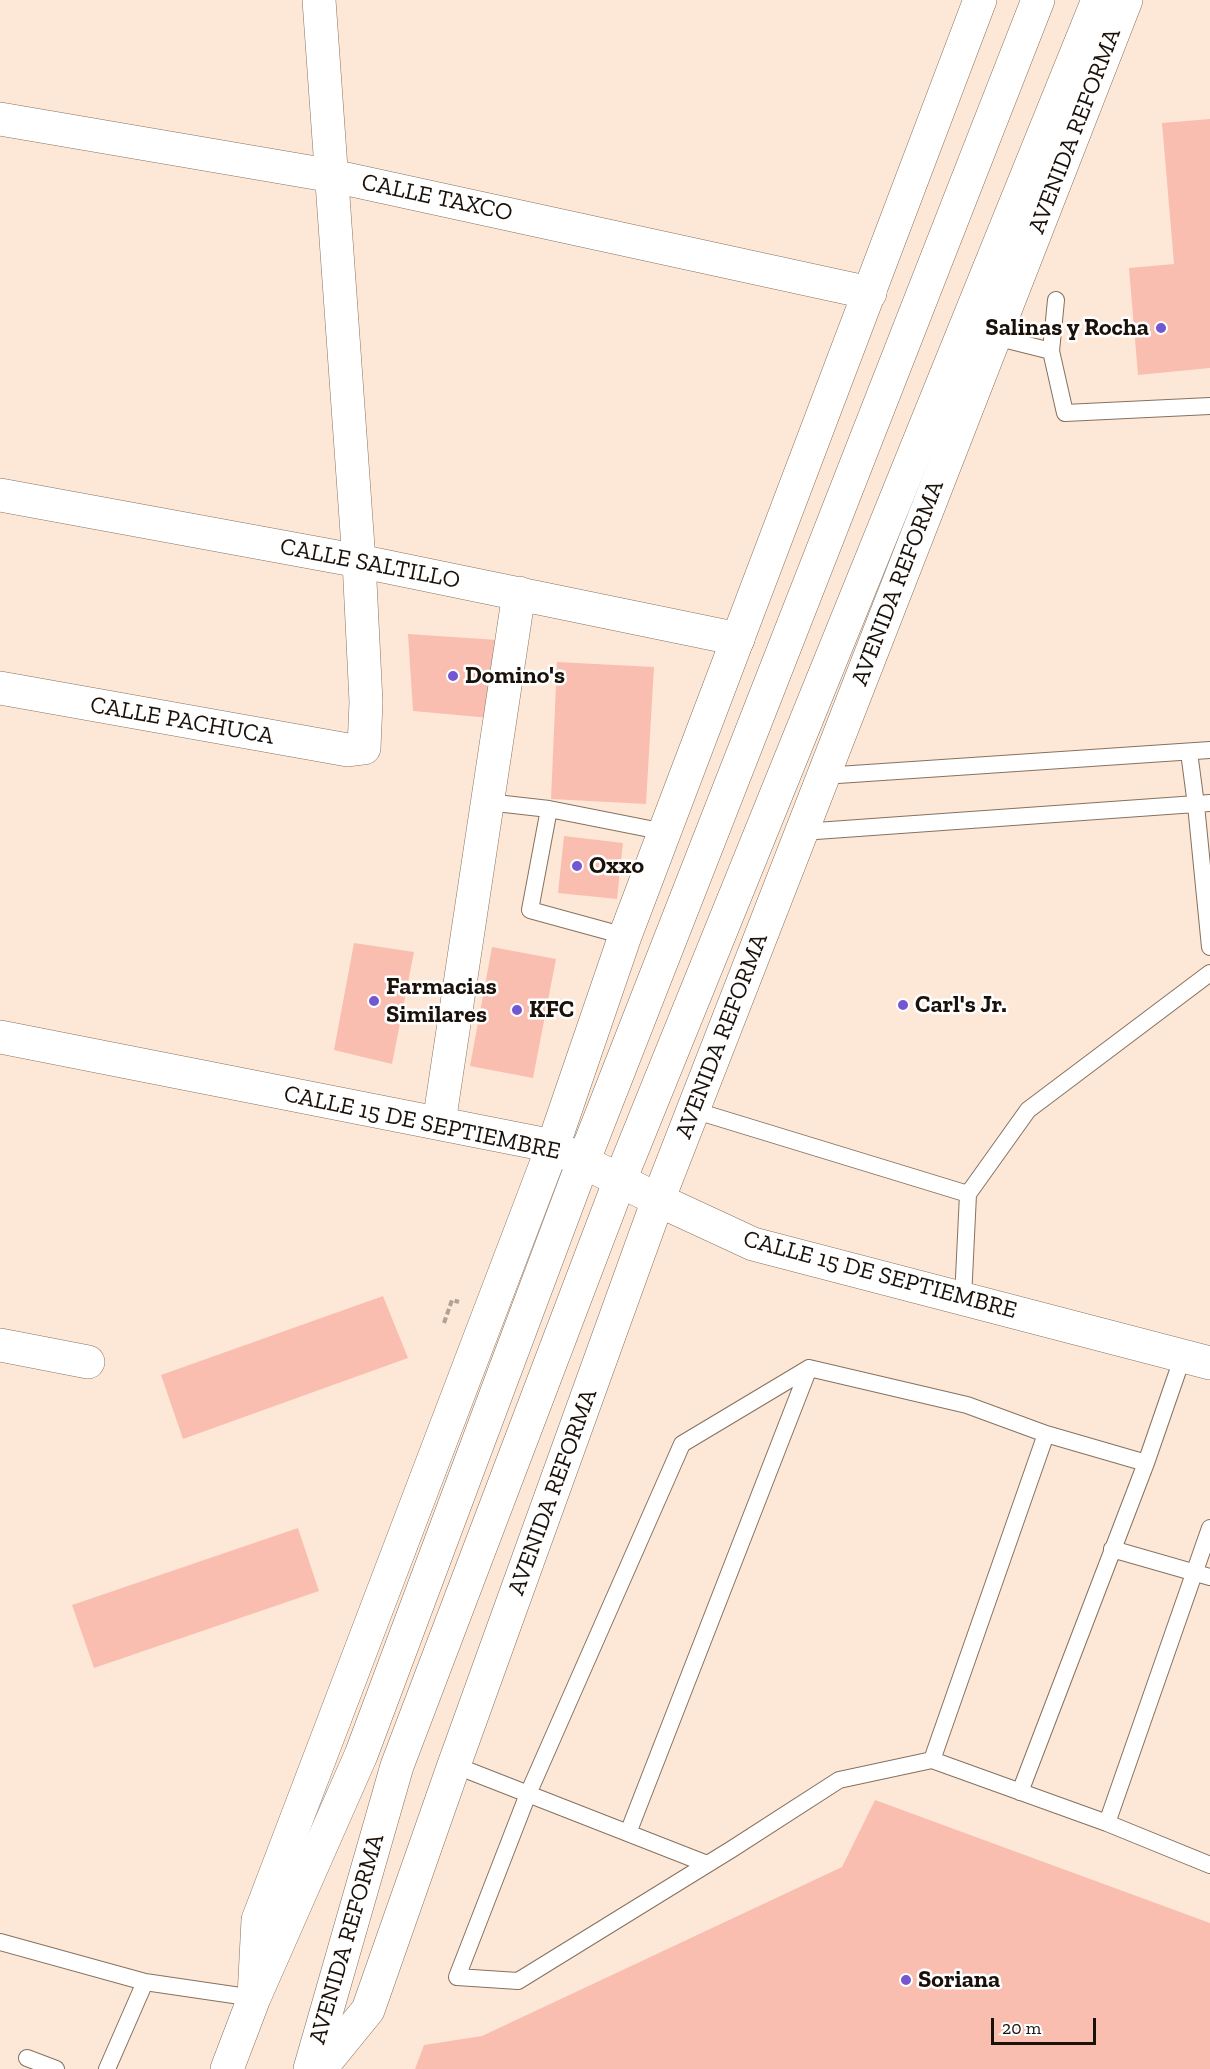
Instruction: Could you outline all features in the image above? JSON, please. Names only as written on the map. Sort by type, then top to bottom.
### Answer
[{"type":"street","points":[[319,0],[359,561]]},
{"type":"street","name":"AVENIDA REFORMA","points":[[254,1998],[258,1920],[553,1146],[626,936],[980,0]]},
{"type":"street","name":"AVENIDA REFORMA","points":[[227,2069],[254,1998],[361,1755],[583,1162],[1038,0]]},
{"type":"street","name":"AVENIDA REFORMA","points":[[310,2069],[397,1766],[620,1180],[1098,0]]},
{"type":"street","name":"AVENIDA REFORMA","points":[[320,2069],[368,2010],[658,1200],[1126,0]]},
{"type":"street","name":"CALLE TAXCO","points":[[0,119],[333,176],[870,293]]},
{"type":"street","name":"CALLE SALTILLO","points":[[0,495],[359,561],[738,639]]},
{"type":"street","name":"CALLE PACHUCA","points":[[0,688],[348,750],[364,748],[366,702],[359,561]]},
{"type":"street","points":[[439,1123],[519,593]]},
{"type":"street","name":"CALLE 15 DE SEPTIEMBRE","points":[[0,1037],[553,1146],[658,1200],[753,1244],[1196,1360]]},
{"type":"street","points":[[0,1345],[88,1362]]},
{"type":"lane","points":[[1056,300],[1051,351],[1065,413],[1210,406]]},
{"type":"lane","points":[[995,337],[1051,351]]},
{"type":"lane","points":[[823,776],[1210,750]]},
{"type":"lane","points":[[1189,752],[1203,804],[1210,947]]},
{"type":"lane","points":[[488,802],[549,809],[665,832]]},
{"type":"lane","points":[[802,832],[1203,804]]},
{"type":"lane","points":[[549,809],[530,910],[626,936]]},
{"type":"lane","points":[[963,1299],[968,1194],[1028,1110],[1210,973]]},
{"type":"lane","points":[[693,1110],[968,1194]]},
{"type":"lane","points":[[1020,1792],[1146,1463],[1196,1360]]},
{"type":"lane","points":[[1146,1463],[1046,1434],[967,1405],[809,1368],[682,1444],[528,1794],[457,1977],[518,1981],[839,1780],[932,1761],[1107,1823],[1210,1865]]},
{"type":"lane","points":[[628,1833],[809,1368]]},
{"type":"lane","points":[[932,1761],[1046,1434]]},
{"type":"lane","points":[[1107,1823],[1202,1575],[1210,1528]]},
{"type":"lane","points":[[1112,1549],[1202,1575]]},
{"type":"lane","points":[[454,1765],[707,1864]]},
{"type":"lane","points":[[0,1942],[145,1982],[254,1998]]},
{"type":"lane","points":[[108,2069],[145,1982]]},
{"type":"lane","points":[[27,2058],[56,2069]]},
{"type":"building","points":[[1210,119],[1210,368],[1138,375],[1129,268],[1174,264],[1162,123]]},
{"type":"building","name":"Domino's","points":[[408,634],[498,640],[490,718],[413,711]]},
{"type":"building","points":[[557,662],[654,667],[646,804],[551,799]]},
{"type":"building","points":[[564,836],[623,843],[617,899],[558,893]]},
{"type":"building","name":"Farmacias Similares","points":[[354,943],[414,952],[392,1064],[334,1050]]},
{"type":"building","points":[[492,947],[556,959],[533,1078],[470,1066]]},
{"type":"building","points":[[383,1296],[408,1358],[183,1439],[161,1375]]},
{"type":"building","points":[[298,1528],[319,1591],[94,1668],[72,1605]]},
{"type":"building","name":"Soriana","points":[[875,1800],[1210,1923],[1210,2069],[415,2069],[424,2045],[482,2036],[842,1867]]},
{"type":"place","name":"Salinas y Rocha","points":[[1161,328]]},
{"type":"place","name":"Domino's","points":[[453,676]]},
{"type":"place","name":"Oxxo","points":[[577,866]]},
{"type":"place","name":"Farmacias Similares","points":[[374,1001]]},
{"type":"place","name":"Carl's Jr.","points":[[903,1005]]},
{"type":"place","name":"KFC","points":[[517,1010]]},
{"type":"place","name":"Soriana","points":[[906,1980]]}]
